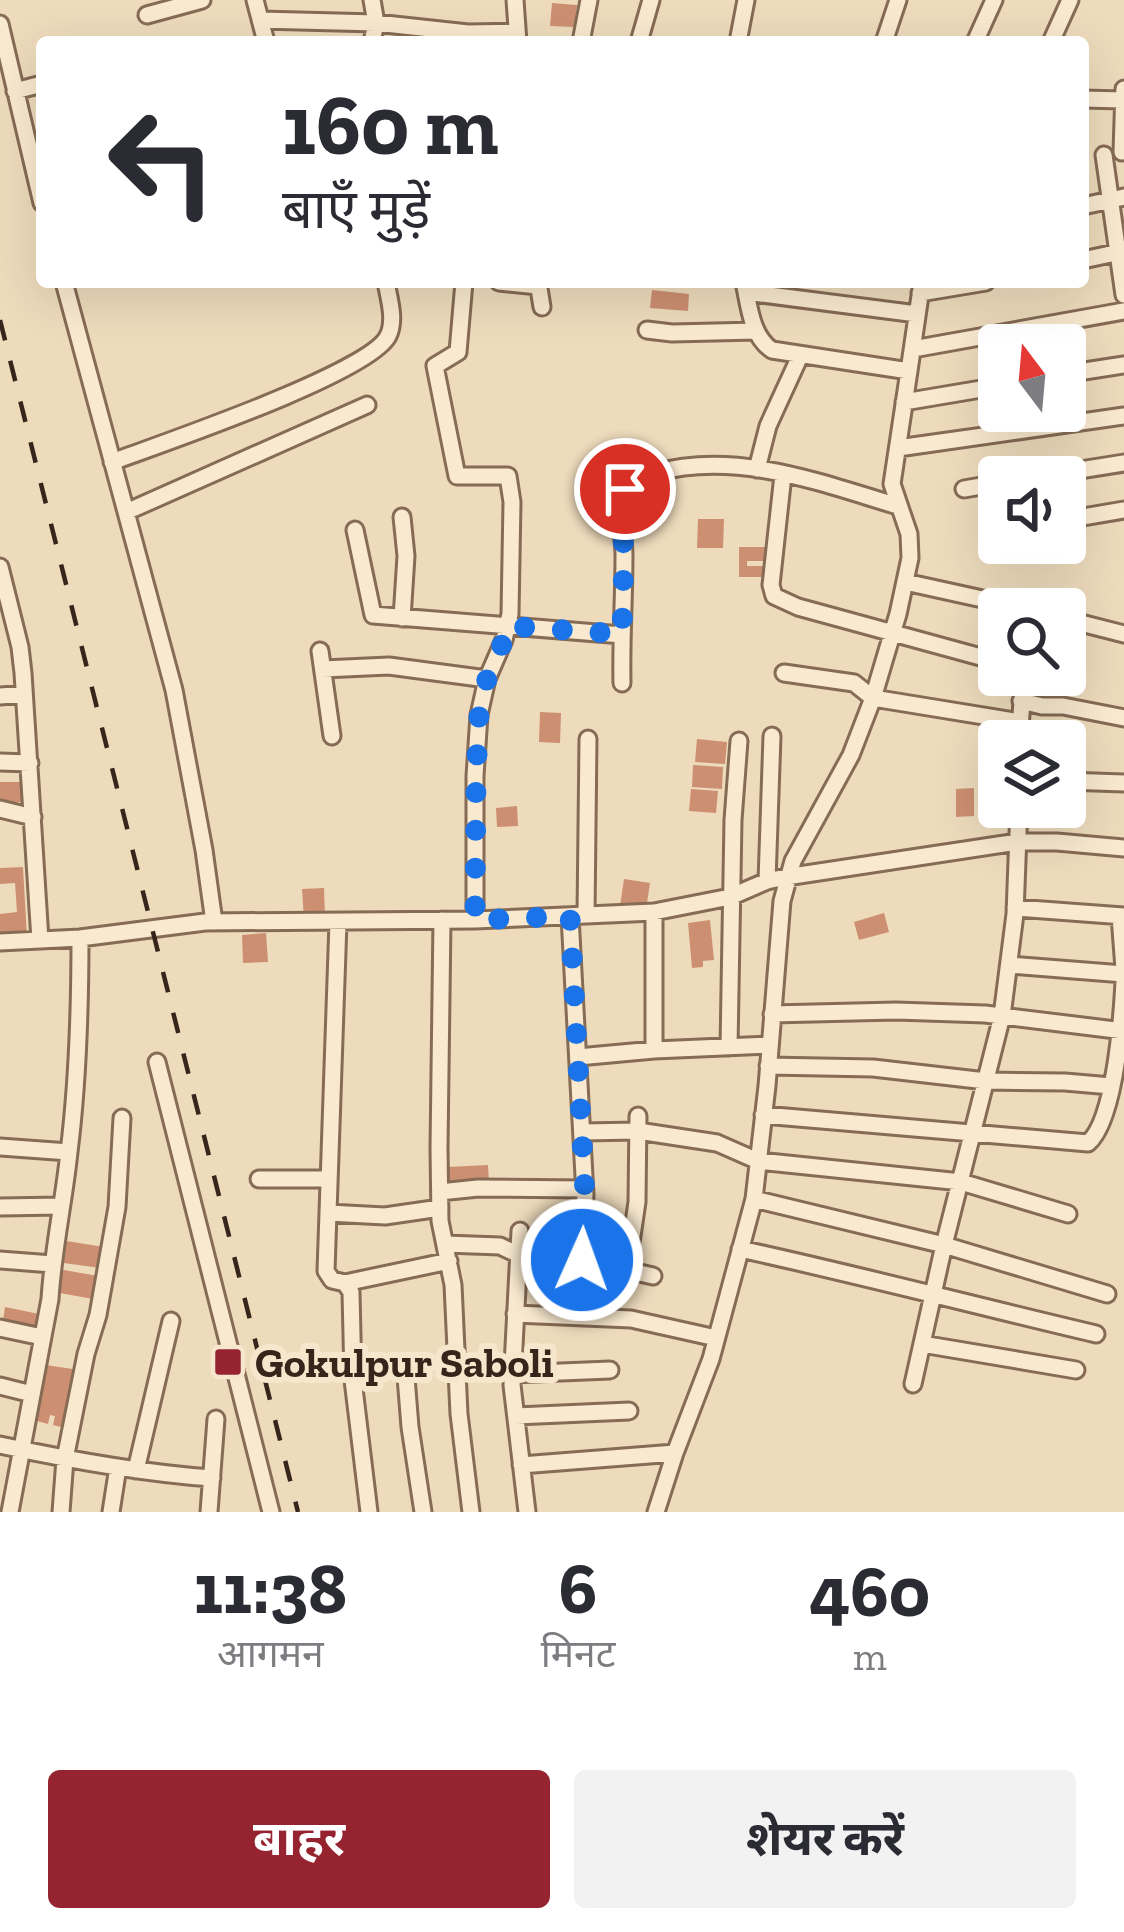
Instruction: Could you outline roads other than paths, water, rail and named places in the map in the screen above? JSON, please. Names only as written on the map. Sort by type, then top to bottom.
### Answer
[{"type":"street","points":[[147,14],[202,0]]},
{"type":"street","points":[[255,0],[260,36]]},
{"type":"street","points":[[372,0],[373,36]]},
{"type":"street","points":[[515,0],[517,36]]},
{"type":"street","points":[[582,36],[589,0]]},
{"type":"street","points":[[641,36],[652,0]]},
{"type":"street","points":[[739,36],[746,0]]},
{"type":"street","points":[[886,36],[898,0]]},
{"type":"street","points":[[978,36],[994,0]]},
{"type":"street","points":[[1054,36],[1070,0]]},
{"type":"street","points":[[260,20],[376,22],[505,36]]},
{"type":"street","points":[[0,24],[15,92],[35,145]]},
{"type":"street","points":[[15,92],[36,86]]},
{"type":"street","points":[[1124,89],[1123,152],[1097,155],[1116,198],[1124,295]]},
{"type":"street","points":[[1089,99],[1123,100]]},
{"type":"street","points":[[1089,259],[1121,251]]},
{"type":"street","points":[[66,288],[174,691],[214,922]]},
{"type":"street","points":[[112,462],[361,361],[380,347],[392,325],[387,288]]},
{"type":"street","points":[[463,288],[458,352],[435,366],[457,476],[508,476],[512,502],[510,614],[479,716],[475,920]]},
{"type":"street","points":[[539,288],[542,307]]},
{"type":"street","points":[[745,288],[756,331],[772,350],[909,370]]},
{"type":"street","points":[[751,288],[917,314]]},
{"type":"street","points":[[656,1512],[716,1338],[754,1199],[786,877],[842,775],[873,698],[905,582],[909,534],[892,484],[921,288]]},
{"type":"street","points":[[913,349],[1124,311]]},
{"type":"street","points":[[647,330],[756,331]]},
{"type":"street","points":[[757,469],[768,426],[800,356]]},
{"type":"street","points":[[1086,370],[1124,364]]},
{"type":"street","points":[[904,402],[978,390]]},
{"type":"street","points":[[126,512],[367,405]]},
{"type":"street","points":[[898,448],[1124,416]]},
{"type":"street","points":[[1086,469],[1124,463]]},
{"type":"street","points":[[622,683],[621,508],[625,489],[632,482],[680,468],[739,465],[898,506]]},
{"type":"street","points":[[782,475],[771,585],[774,596],[798,607],[978,656]]},
{"type":"street","points":[[964,489],[978,487]]},
{"type":"street","points":[[1086,516],[1124,510]]},
{"type":"street","points":[[402,517],[406,556],[402,618]]},
{"type":"street","points":[[355,530],[373,615],[622,634]]},
{"type":"street","points":[[0,567],[4,602],[20,647],[40,940]]},
{"type":"street","points":[[905,582],[978,598]]},
{"type":"street","points":[[1086,624],[1124,634]]},
{"type":"street","points":[[0,649],[20,647]]},
{"type":"street","points":[[320,651],[332,736]]},
{"type":"street","points":[[322,669],[389,666],[487,679]]},
{"type":"street","points":[[784,673],[854,683],[873,698],[1008,720]]},
{"type":"street","points":[[0,696],[24,694]]},
{"type":"street","points":[[1020,720],[1022,696]]},
{"type":"street","points":[[1022,701],[1124,718]]},
{"type":"street","points":[[767,881],[772,736]]},
{"type":"street","points":[[582,1260],[585,1190],[578,1057],[578,915],[588,739]]},
{"type":"street","points":[[729,1047],[730,897],[739,741]]},
{"type":"street","points":[[0,762],[30,763]]},
{"type":"street","points":[[1086,782],[1124,783]]},
{"type":"street","points":[[0,809],[33,818]]},
{"type":"street","points":[[913,1384],[1002,1016],[1016,908],[1018,828]]},
{"type":"street","points":[[0,943],[214,922],[475,920],[654,912],[730,897],[786,877],[1018,842],[1124,848]]},
{"type":"street","points":[[764,1115],[1088,1143],[1101,1128],[1123,1031],[1122,916],[1016,908]]},
{"type":"street","points":[[654,912],[654,1050]]},
{"type":"street","points":[[442,920],[440,1200],[453,1285],[459,1414],[471,1512]]},
{"type":"street","points":[[338,922],[326,1271],[332,1280],[345,1283],[447,1252],[500,1246],[519,1255],[582,1260],[653,1276]]},
{"type":"street","points":[[10,1512],[50,1299],[69,1152],[80,1024],[80,938]]},
{"type":"street","points":[[1009,965],[1124,975]]},
{"type":"street","points":[[772,1014],[896,1011],[1002,1016],[1123,1031]]},
{"type":"street","points":[[578,1057],[770,1045]]},
{"type":"street","points":[[157,1062],[271,1512]]},
{"type":"street","points":[[768,1066],[873,1068],[986,1081],[1111,1086]]},
{"type":"street","points":[[62,1512],[65,1459],[117,1207],[122,1118]]},
{"type":"street","points":[[582,1132],[638,1124],[717,1143],[758,1161],[961,1182],[1068,1214]]},
{"type":"street","points":[[627,1270],[637,1202],[638,1124]]},
{"type":"street","points":[[0,1147],[69,1152]]},
{"type":"street","points":[[259,1179],[329,1179]]},
{"type":"street","points":[[328,1213],[385,1216],[478,1188],[585,1190]]},
{"type":"street","points":[[754,1199],[944,1245],[1107,1294]]},
{"type":"street","points":[[0,1207],[62,1206]]},
{"type":"street","points":[[520,1232],[512,1374],[527,1512]]},
{"type":"street","points":[[740,1249],[1096,1334]]},
{"type":"street","points":[[0,1260],[52,1264]]},
{"type":"street","points":[[345,1283],[351,1292],[353,1380],[369,1512]]},
{"type":"street","points":[[515,1314],[631,1319],[716,1338]]},
{"type":"street","points":[[111,1512],[171,1321]]},
{"type":"street","points":[[0,1328],[42,1337]]},
{"type":"street","points":[[922,1344],[1076,1370]]},
{"type":"street","points":[[512,1374],[610,1370]]},
{"type":"street","points":[[406,1377],[423,1512]]},
{"type":"street","points":[[0,1386],[32,1394]]},
{"type":"street","points":[[516,1416],[629,1411]]},
{"type":"street","points":[[209,1512],[216,1419]]},
{"type":"street","points":[[0,1444],[65,1459],[212,1478]]},
{"type":"street","points":[[521,1465],[675,1453]]},
{"type":"railway","points":[[0,320],[298,1512]]},
{"type":"place","name":"Gokulpur Saboli","points":[[228,1362]]}]
